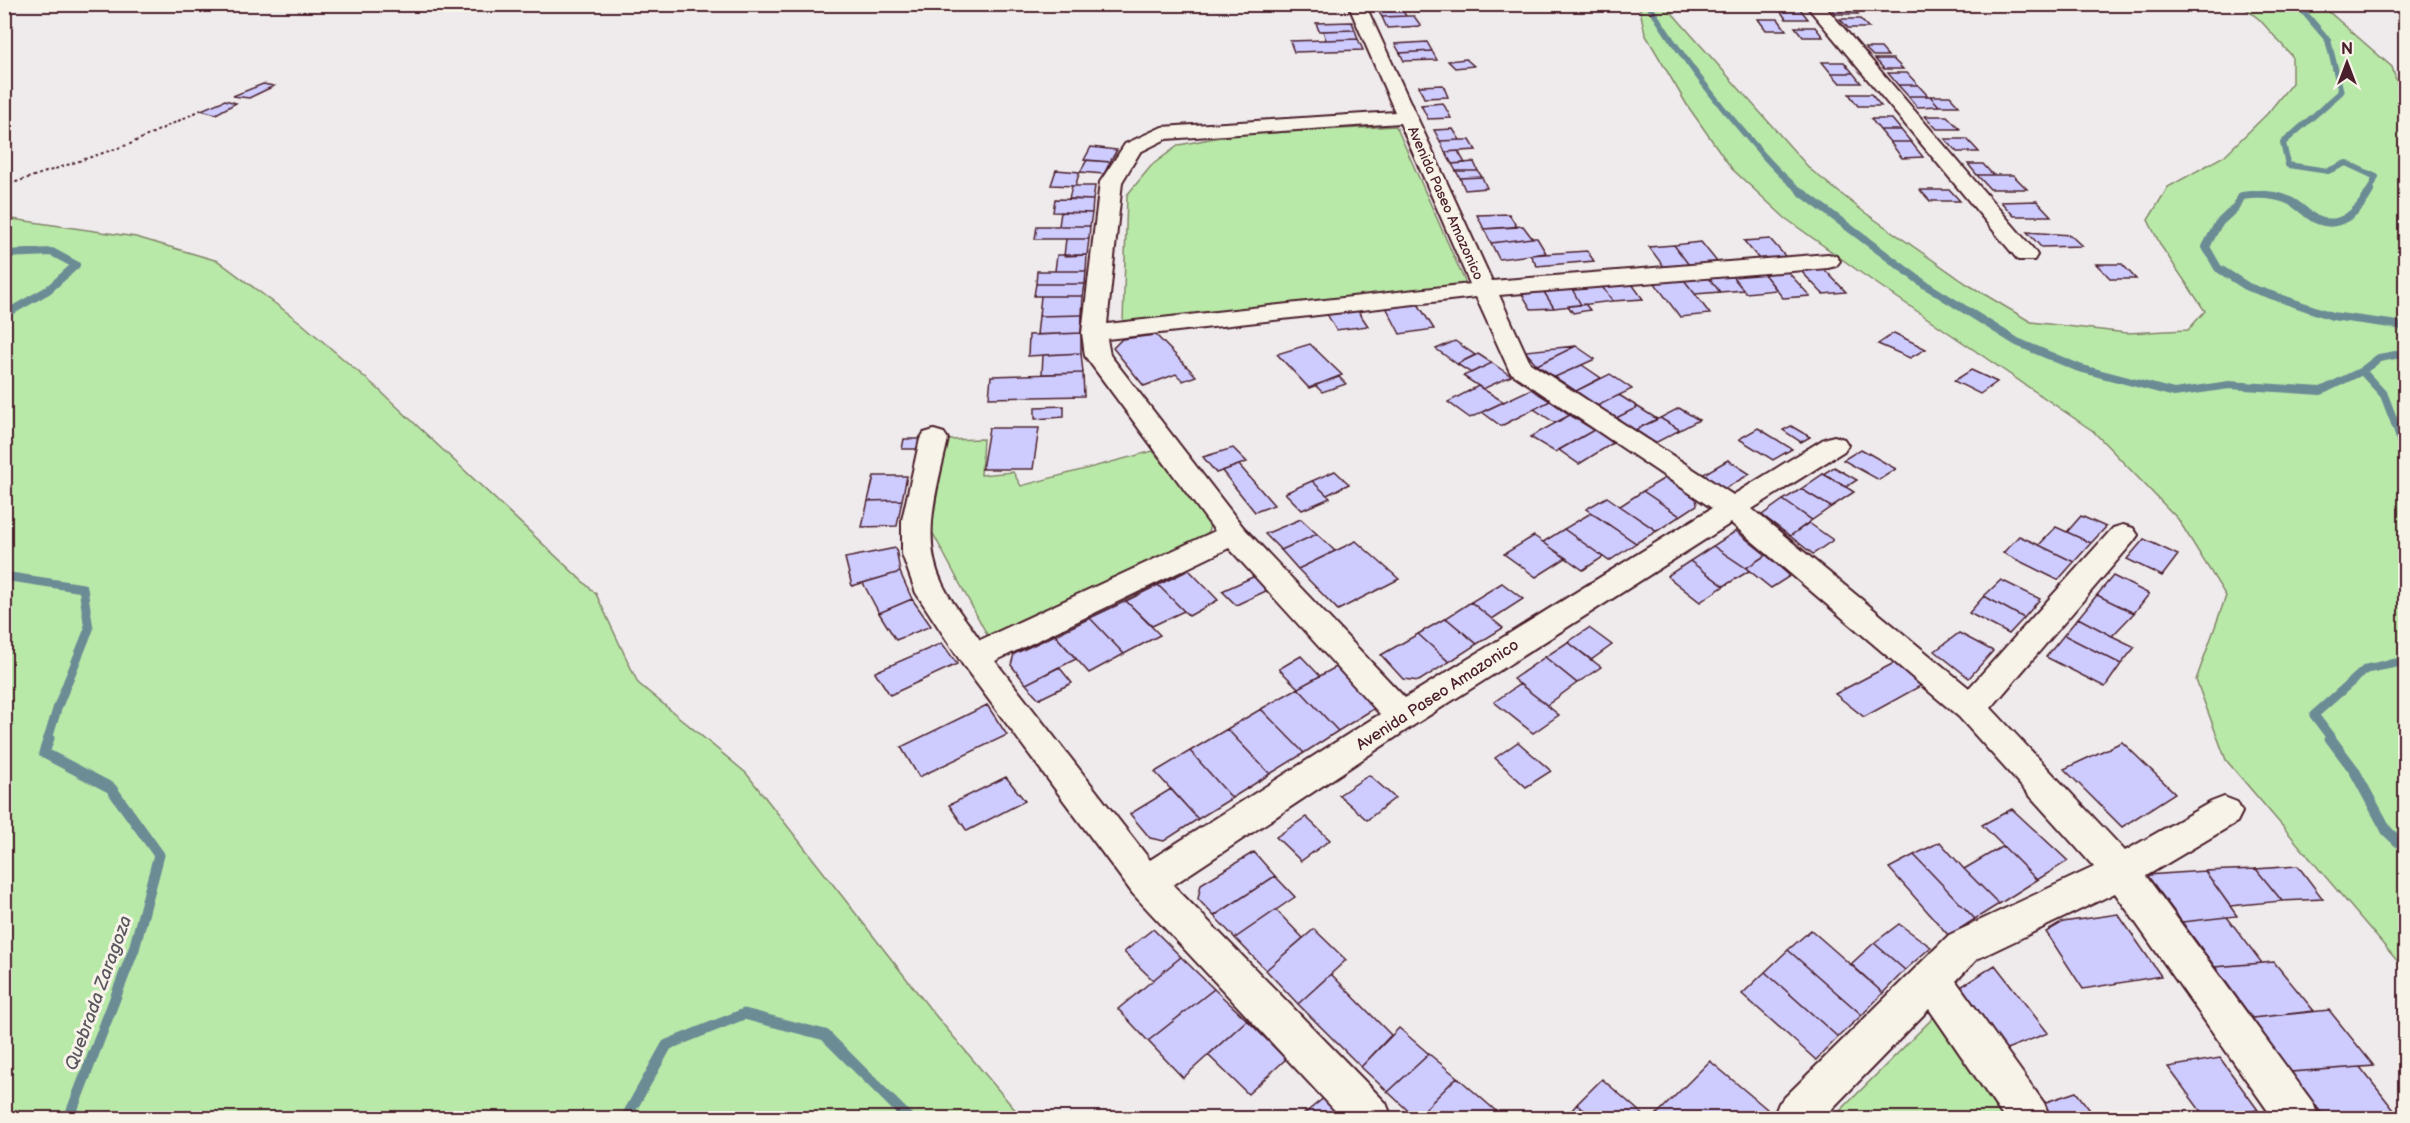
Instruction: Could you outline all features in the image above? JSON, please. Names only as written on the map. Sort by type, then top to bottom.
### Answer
[{"type":"street","name":"Avenida Paseo Amazonico","points":[[1356,4],[1519,367],[1731,507]]},
{"type":"street","points":[[1813,4],[2026,255]]},
{"type":"street","points":[[1402,716],[1233,534],[1098,356],[1094,333],[1111,182],[1132,148],[1162,133],[1407,117]]},
{"type":"street","points":[[1094,333],[1485,289],[1828,261]]},
{"type":"street","points":[[934,440],[917,520],[917,554],[927,585],[974,657],[1146,883],[1371,1119]]},
{"type":"street","name":"Avenida Paseo Amazonico","points":[[1146,883],[1402,716],[1731,507],[1834,445]]},
{"type":"street","points":[[1731,507],[1971,708],[2121,872],[2298,1119]]},
{"type":"street","points":[[974,657],[1233,534]]},
{"type":"street","points":[[1971,708],[2123,535]]},
{"type":"street","points":[[1794,1119],[1962,947],[2121,872],[2224,812]]},
{"type":"street","points":[[1932,979],[2029,1119]]},
{"type":"path","points":[[4,186],[130,144],[201,110]]},
{"type":"green space","points":[[1639,5],[1665,5],[1811,170],[1864,212],[1967,284],[2031,322],[2127,333],[2188,330],[2205,311],[2161,246],[2148,220],[2168,187],[2224,156],[2267,114],[2292,83],[2292,56],[2260,20],[2241,5],[2321,5],[2392,67],[2406,111],[2405,970],[2226,760],[2196,680],[2226,596],[2178,519],[2093,431],[1864,275],[1785,218],[1732,169],[1687,105],[1645,34]]},
{"type":"green space","points":[[1396,126],[1466,284],[1123,322],[1127,195],[1152,165],[1179,145],[1230,135]]},
{"type":"green space","points":[[5,218],[136,237],[218,261],[300,322],[376,387],[596,594],[638,683],[746,773],[931,1010],[1022,1118],[5,1118]]},
{"type":"green space","points":[[983,439],[981,475],[1013,472],[1021,486],[1153,451],[1211,521],[1208,533],[991,642],[929,526],[945,440]]},
{"type":"green space","points":[[1937,1014],[2010,1118],[1833,1118]]},
{"type":"building","points":[[1770,4],[1796,4],[1800,9],[1773,9]]},
{"type":"building","points":[[1400,6],[1406,16],[1382,17],[1376,7]]},
{"type":"building","points":[[1779,9],[1800,9],[1808,19],[1786,19]]},
{"type":"building","points":[[1832,9],[1853,9],[1858,14],[1836,14]]},
{"type":"building","points":[[1414,16],[1421,26],[1387,28],[1382,17]]},
{"type":"building","points":[[1758,19],[1778,19],[1786,30],[1766,30]]},
{"type":"building","points":[[1840,19],[1860,19],[1869,28],[1848,28]]},
{"type":"building","points":[[1352,22],[1355,30],[1319,31],[1316,23]]},
{"type":"building","points":[[1795,27],[1815,27],[1823,37],[1803,37]]},
{"type":"building","points":[[1355,30],[1358,39],[1326,40],[1323,31]]},
{"type":"building","points":[[1358,39],[1363,50],[1294,52],[1290,41]]},
{"type":"building","points":[[1427,42],[1432,51],[1400,53],[1395,44]]},
{"type":"building","points":[[1865,48],[1881,48],[1888,56],[1873,56]]},
{"type":"building","points":[[1432,51],[1437,60],[1404,61],[1400,53]]},
{"type":"building","points":[[1466,59],[1474,66],[1455,68],[1448,61]]},
{"type":"building","points":[[1875,59],[1893,59],[1903,69],[1884,69]]},
{"type":"building","points":[[1822,62],[1844,62],[1853,73],[1831,73]]},
{"type":"building","points":[[1831,73],[1853,73],[1861,83],[1840,83]]},
{"type":"building","points":[[1888,73],[1907,73],[1918,85],[1898,85]]},
{"type":"building","points":[[263,84],[274,86],[249,98],[233,96]]},
{"type":"building","points":[[1443,85],[1448,97],[1424,98],[1419,86]]},
{"type":"building","points":[[1898,85],[1918,85],[1928,96],[1908,96]]},
{"type":"building","points":[[1849,94],[1871,94],[1881,106],[1858,106]]},
{"type":"building","points":[[1908,96],[1930,96],[1939,106],[1917,107]]},
{"type":"building","points":[[1930,96],[1950,96],[1959,106],[1939,106]]},
{"type":"building","points":[[225,100],[236,103],[216,114],[201,110]]},
{"type":"building","points":[[1443,103],[1451,118],[1428,119],[1421,105]]},
{"type":"building","points":[[1925,116],[1947,116],[1960,129],[1937,129]]},
{"type":"building","points":[[1871,119],[1892,119],[1901,130],[1880,130]]},
{"type":"building","points":[[1453,129],[1460,140],[1440,141],[1434,130]]},
{"type":"building","points":[[1880,130],[1901,130],[1911,142],[1890,142]]},
{"type":"building","points":[[1945,139],[1967,139],[1979,152],[1957,152]]},
{"type":"building","points":[[1470,140],[1476,150],[1445,152],[1440,141]]},
{"type":"building","points":[[1890,142],[1911,142],[1923,157],[1902,158]]},
{"type":"building","points":[[1091,147],[1117,150],[1110,162],[1084,160]]},
{"type":"building","points":[[1458,151],[1465,163],[1452,164],[1445,152]]},
{"type":"building","points":[[1087,160],[1110,162],[1104,174],[1080,172]]},
{"type":"building","points":[[1474,162],[1478,171],[1456,171],[1452,164]]},
{"type":"building","points":[[1968,164],[1983,164],[1993,175],[1977,175]]},
{"type":"building","points":[[1056,170],[1080,172],[1075,186],[1051,185]]},
{"type":"building","points":[[1456,171],[1478,171],[1482,177],[1460,178]]},
{"type":"building","points":[[1977,175],[2013,175],[2027,189],[1990,189]]},
{"type":"building","points":[[1482,177],[1487,188],[1465,190],[1460,178]]},
{"type":"building","points":[[1072,186],[1095,186],[1093,200],[1069,199]]},
{"type":"building","points":[[1920,190],[1950,190],[1960,201],[1930,201]]},
{"type":"building","points":[[1055,199],[1093,200],[1092,213],[1053,212]]},
{"type":"building","points":[[2037,201],[2051,216],[2014,216],[2001,202]]},
{"type":"building","points":[[1061,212],[1092,213],[1090,226],[1059,226]]},
{"type":"building","points":[[1509,214],[1517,227],[1484,229],[1477,215]]},
{"type":"building","points":[[1037,226],[1090,226],[1089,239],[1035,239]]},
{"type":"building","points":[[1523,226],[1532,238],[1491,243],[1484,229]]},
{"type":"building","points":[[2027,232],[2070,235],[2082,246],[2041,247]]},
{"type":"building","points":[[1537,238],[1546,253],[1499,259],[1491,243]]},
{"type":"building","points":[[1066,239],[1089,239],[1087,255],[1064,256]]},
{"type":"building","points":[[1770,239],[1786,257],[1759,259],[1744,241]]},
{"type":"building","points":[[1701,242],[1718,263],[1689,265],[1674,245]]},
{"type":"building","points":[[1674,245],[1689,265],[1664,267],[1649,247]]},
{"type":"building","points":[[1587,251],[1594,261],[1537,266],[1530,255]]},
{"type":"building","points":[[1057,255],[1087,255],[1086,271],[1055,271]]},
{"type":"building","points":[[2096,264],[2122,264],[2136,279],[2111,279]]},
{"type":"building","points":[[1823,268],[1846,292],[1823,294],[1800,270]]},
{"type":"building","points":[[1037,271],[1086,271],[1085,284],[1036,284]]},
{"type":"building","points":[[1787,271],[1810,296],[1783,298],[1763,273]]},
{"type":"building","points":[[1763,273],[1777,290],[1746,293],[1732,276]]},
{"type":"building","points":[[1732,276],[1744,290],[1720,292],[1709,278]]},
{"type":"building","points":[[1709,278],[1720,292],[1695,294],[1684,280]]},
{"type":"building","points":[[1684,280],[1710,314],[1680,317],[1654,282]]},
{"type":"building","points":[[1036,284],[1085,284],[1083,296],[1034,296]]},
{"type":"building","points":[[1632,284],[1643,299],[1613,301],[1602,287]]},
{"type":"building","points":[[1602,287],[1613,301],[1581,305],[1572,289]]},
{"type":"building","points":[[1572,289],[1581,305],[1554,308],[1544,292]]},
{"type":"building","points":[[1544,292],[1554,308],[1531,309],[1522,294]]},
{"type":"building","points":[[1041,296],[1083,296],[1082,315],[1039,316]]},
{"type":"building","points":[[1418,304],[1434,329],[1400,334],[1386,307]]},
{"type":"building","points":[[1585,304],[1590,310],[1573,313],[1568,306]]},
{"type":"building","points":[[1358,311],[1368,326],[1336,330],[1327,314]]},
{"type":"building","points":[[1082,315],[1081,333],[1037,335],[1039,316]]},
{"type":"building","points":[[1081,333],[1081,353],[1028,356],[1029,335]]},
{"type":"building","points":[[1894,333],[1926,349],[1910,358],[1878,344]]},
{"type":"building","points":[[1156,335],[1196,376],[1183,381],[1176,374],[1144,386],[1113,348],[1122,339]]},
{"type":"building","points":[[1455,341],[1475,355],[1457,364],[1436,349]]},
{"type":"building","points":[[1310,344],[1342,375],[1309,388],[1277,354]]},
{"type":"building","points":[[1576,346],[1595,359],[1555,377],[1537,365]]},
{"type":"building","points":[[1576,346],[1537,365],[1525,351]]},
{"type":"building","points":[[1081,353],[1083,373],[1042,374],[1043,355]]},
{"type":"building","points":[[1478,354],[1492,363],[1471,373],[1457,364]]},
{"type":"building","points":[[1492,363],[1511,376],[1483,389],[1463,376]]},
{"type":"building","points":[[1582,365],[1601,378],[1576,391],[1555,377]]},
{"type":"building","points":[[1971,370],[1997,382],[1980,394],[1954,381]]},
{"type":"building","points":[[1083,373],[1084,396],[989,398],[991,376]]},
{"type":"building","points":[[1610,374],[1632,389],[1597,406],[1576,391]]},
{"type":"building","points":[[1339,377],[1346,384],[1322,392],[1315,385]]},
{"type":"building","points":[[1478,386],[1504,402],[1470,418],[1448,402]]},
{"type":"building","points":[[1531,389],[1550,401],[1501,426],[1482,412]]},
{"type":"building","points":[[1619,395],[1638,407],[1616,418],[1597,406]]},
{"type":"building","points":[[1550,401],[1570,415],[1555,423],[1534,409]]},
{"type":"building","points":[[1064,406],[1064,417],[1035,419],[1035,407]]},
{"type":"building","points":[[1638,407],[1657,419],[1635,430],[1616,418]]},
{"type":"building","points":[[1679,408],[1699,420],[1680,430],[1660,418]]},
{"type":"building","points":[[1570,415],[1594,430],[1555,452],[1530,437]]},
{"type":"building","points":[[1660,418],[1680,430],[1655,443],[1635,430]]},
{"type":"building","points":[[1791,426],[1810,437],[1801,442],[1783,430]]},
{"type":"building","points":[[989,428],[1039,428],[1033,469],[982,469]]},
{"type":"building","points":[[1758,428],[1792,449],[1773,460],[1739,439]]},
{"type":"building","points":[[1594,430],[1613,443],[1579,464],[1559,450]]},
{"type":"building","points":[[904,439],[923,439],[921,449],[902,449]]},
{"type":"building","points":[[1233,448],[1247,462],[1216,473],[1203,457]]},
{"type":"building","points":[[1861,449],[1896,469],[1879,480],[1843,460]]},
{"type":"building","points":[[1728,460],[1750,474],[1724,489],[1702,475]]},
{"type":"building","points":[[1239,465],[1274,505],[1255,512],[1222,471]]},
{"type":"building","points":[[1834,467],[1857,480],[1846,487],[1823,474]]},
{"type":"building","points":[[1335,471],[1349,484],[1327,495],[1312,481]]},
{"type":"building","points":[[1823,474],[1854,492],[1831,507],[1801,489]]},
{"type":"building","points":[[874,476],[907,476],[902,500],[868,501]]},
{"type":"building","points":[[1665,478],[1696,498],[1697,505],[1680,516],[1643,491]]},
{"type":"building","points":[[1312,481],[1330,498],[1302,510],[1285,493]]},
{"type":"building","points":[[1801,489],[1831,507],[1812,520],[1783,500]]},
{"type":"building","points":[[1643,491],[1680,516],[1657,531],[1620,506]]},
{"type":"building","points":[[1607,497],[1657,531],[1636,543],[1586,509]]},
{"type":"building","points":[[902,500],[897,526],[862,527],[868,501]]},
{"type":"building","points":[[1783,500],[1812,520],[1790,536],[1762,515]]},
{"type":"building","points":[[1591,513],[1636,543],[1609,561],[1564,529]]},
{"type":"building","points":[[2081,516],[2106,527],[2091,543],[2067,532]]},
{"type":"building","points":[[1301,519],[1317,534],[1281,550],[1265,534]]},
{"type":"building","points":[[1809,523],[1833,540],[1813,554],[1790,536]]},
{"type":"building","points":[[2056,527],[2091,543],[2074,562],[2039,545]]},
{"type":"building","points":[[1564,529],[1603,557],[1583,570],[1543,542]]},
{"type":"building","points":[[1736,531],[1766,555],[1746,568],[1713,546]]},
{"type":"building","points":[[1317,534],[1335,551],[1298,569],[1281,550]]},
{"type":"building","points":[[1534,536],[1566,558],[1536,577],[1504,554]]},
{"type":"building","points":[[2019,536],[2074,562],[2058,580],[2003,553]]},
{"type":"building","points":[[2144,539],[2178,555],[2162,576],[2127,559]]},
{"type":"building","points":[[1356,541],[1399,579],[1338,610],[1298,569]]},
{"type":"building","points":[[1713,546],[1749,571],[1724,586],[1690,561]]},
{"type":"building","points":[[896,548],[900,572],[852,586],[845,558]]},
{"type":"building","points":[[1766,555],[1790,576],[1771,588],[1746,568]]},
{"type":"building","points":[[1690,561],[1724,586],[1700,602],[1667,576]]},
{"type":"building","points":[[1189,570],[1218,600],[1189,616],[1158,585]]},
{"type":"building","points":[[900,572],[912,599],[879,613],[863,583]]},
{"type":"building","points":[[1255,576],[1268,590],[1236,605],[1222,591]]},
{"type":"building","points":[[2113,576],[2149,594],[2134,613],[2097,595]]},
{"type":"building","points":[[2001,580],[2040,599],[2024,618],[1984,596]]},
{"type":"building","points":[[1502,583],[1523,599],[1492,619],[1471,602]]},
{"type":"building","points":[[1158,585],[1184,611],[1152,626],[1126,601]]},
{"type":"building","points":[[2097,595],[2134,613],[2112,636],[2078,618]]},
{"type":"building","points":[[1984,596],[2024,618],[2009,634],[1969,613]]},
{"type":"building","points":[[912,599],[931,626],[896,640],[879,613]]},
{"type":"building","points":[[1126,601],[1160,635],[1124,654],[1090,618]]},
{"type":"building","points":[[1471,602],[1503,628],[1477,644],[1446,618]]},
{"type":"building","points":[[1090,618],[1124,654],[1089,673],[1055,635]]},
{"type":"building","points":[[1446,618],[1477,644],[1449,662],[1418,634]]},
{"type":"building","points":[[2078,618],[2135,647],[2121,664],[2064,635]]},
{"type":"building","points":[[1589,628],[1612,645],[1591,660],[1568,642]]},
{"type":"building","points":[[1959,633],[1993,651],[1969,678],[1935,651]]},
{"type":"building","points":[[1418,634],[1449,662],[1419,681],[1403,679],[1381,655]]},
{"type":"building","points":[[1055,635],[1076,659],[1026,684],[1011,665],[1014,654]]},
{"type":"building","points":[[2064,635],[2121,664],[2105,687],[2046,657]]},
{"type":"building","points":[[1568,642],[1601,667],[1577,683],[1545,657]]},
{"type":"building","points":[[942,643],[957,664],[890,695],[875,672]]},
{"type":"building","points":[[1301,656],[1320,676],[1298,688],[1279,669]]},
{"type":"building","points":[[1545,657],[1577,683],[1547,705],[1513,679]]},
{"type":"building","points":[[1896,662],[1924,684],[1864,717],[1835,694]]},
{"type":"building","points":[[1059,667],[1072,683],[1039,699],[1026,684]]},
{"type":"building","points":[[1336,667],[1375,708],[1338,731],[1298,688]]},
{"type":"building","points":[[1520,684],[1559,715],[1533,733],[1494,702]]},
{"type":"building","points":[[1298,688],[1338,731],[1304,753],[1261,709]]},
{"type":"building","points":[[987,705],[1007,735],[919,777],[901,747]]},
{"type":"building","points":[[1261,709],[1304,753],[1270,774],[1227,729]]},
{"type":"building","points":[[1227,729],[1270,774],[1232,798],[1190,751]]},
{"type":"building","points":[[1518,742],[1551,771],[1526,787],[1495,758]]},
{"type":"building","points":[[2122,742],[2175,793],[2122,827],[2064,769]]},
{"type":"building","points":[[1190,751],[1232,798],[1198,819],[1155,772]]},
{"type":"building","points":[[1369,775],[1395,798],[1367,820],[1339,795]]},
{"type":"building","points":[[1006,777],[1025,801],[967,831],[949,805]]},
{"type":"building","points":[[1171,789],[1198,819],[1164,841],[1150,838],[1130,814]]},
{"type":"building","points":[[2012,809],[2068,861],[2037,880],[1982,825]]},
{"type":"building","points":[[1306,817],[1330,840],[1301,861],[1276,837]]},
{"type":"building","points":[[1940,842],[1999,904],[1975,919],[1914,855]]},
{"type":"building","points":[[2003,846],[2037,880],[1999,904],[1964,869]]},
{"type":"building","points":[[1254,852],[1275,876],[1214,916],[1198,899],[1201,884]]},
{"type":"building","points":[[1914,855],[1975,919],[1949,936],[1889,868]]},
{"type":"building","points":[[2298,866],[2323,899],[2282,901],[2256,869]]},
{"type":"building","points":[[2256,869],[2282,901],[2230,906],[2205,871]]},
{"type":"building","points":[[2205,871],[2237,916],[2182,922],[2147,875]]},
{"type":"building","points":[[1275,876],[1295,897],[1235,938],[1214,916]]},
{"type":"building","points":[[1276,910],[1303,938],[1266,970],[1235,938]]},
{"type":"building","points":[[2118,914],[2161,976],[2083,989],[2046,932],[2063,922]]},
{"type":"building","points":[[2227,917],[2262,963],[2215,967],[2182,922]]},
{"type":"building","points":[[1899,924],[1931,947],[1905,970],[1874,943]]},
{"type":"building","points":[[1153,929],[1181,957],[1153,980],[1124,952]]},
{"type":"building","points":[[1314,929],[1346,960],[1298,1004],[1266,970]]},
{"type":"building","points":[[1811,930],[1883,993],[1862,1015],[1788,950]]},
{"type":"building","points":[[1874,943],[1905,970],[1883,993],[1851,964]]},
{"type":"building","points":[[1788,950],[1862,1015],[1838,1037],[1765,972]]},
{"type":"building","points":[[1181,957],[1214,989],[1148,1041],[1118,1009]]},
{"type":"building","points":[[2274,962],[2314,1011],[2252,1018],[2215,967]]},
{"type":"building","points":[[1995,965],[2048,1033],[1996,1053],[1953,992]]},
{"type":"building","points":[[1765,972],[1838,1037],[1816,1060],[1742,994]]},
{"type":"building","points":[[1331,974],[1391,1035],[1361,1067],[1298,1004]]},
{"type":"building","points":[[1214,989],[1247,1020],[1183,1078],[1148,1041]]},
{"type":"building","points":[[2329,1010],[2374,1066],[2291,1072],[2252,1018]]},
{"type":"building","points":[[1247,1020],[1286,1059],[1248,1094],[1208,1055]]},
{"type":"building","points":[[1399,1028],[1429,1054],[1388,1092],[1361,1067]]},
{"type":"building","points":[[1429,1054],[1457,1077],[1416,1118],[1388,1092]]},
{"type":"building","points":[[2220,1058],[2258,1110],[2205,1117],[2168,1067]]},
{"type":"building","points":[[1710,1061],[1767,1109],[1758,1118],[1653,1118]]},
{"type":"building","points":[[2360,1067],[2397,1114],[2364,1118],[2325,1118],[2291,1072]]},
{"type":"building","points":[[1457,1077],[1504,1118],[1416,1118]]},
{"type":"building","points":[[1602,1079],[1647,1118],[1594,1118],[1577,1104]]},
{"type":"building","points":[[2076,1092],[2096,1118],[2043,1118],[2034,1106]]},
{"type":"building","points":[[1325,1097],[1347,1118],[1299,1118]]},
{"type":"building","points":[[1577,1104],[1594,1118],[1565,1118]]},
{"type":"waterway","points":[[1648,4],[1722,108],[1768,161],[1802,192]]},
{"type":"waterway","points":[[2297,4],[2328,40],[2341,92],[2283,143],[2288,165],[2328,171],[2346,163],[2376,177],[2369,192]]},
{"type":"waterway","points":[[1800,191],[1924,284],[2017,342],[2079,368],[2174,393],[2229,385],[2321,391],[2362,371]]},
{"type":"waterway","points":[[2370,191],[2354,212],[2340,221],[2332,222],[2315,219],[2295,204],[2282,198],[2265,195],[2242,196],[2235,208],[2218,224],[2206,247],[2218,268],[2248,287],[2332,316],[2398,325],[2406,329]]},
{"type":"waterway","name":"Quebrada Zaragoza","points":[[4,254],[52,252],[76,265],[48,290],[4,315]]},
{"type":"waterway","points":[[2362,371],[2379,358],[2406,353]]},
{"type":"waterway","points":[[2362,371],[2384,395],[2399,434]]},
{"type":"waterway","points":[[2399,433],[2406,469]]},
{"type":"waterway","name":"Quebrada Zaragoza","points":[[4,576],[83,588],[89,629],[58,706],[48,739]]},
{"type":"waterway","points":[[2332,739],[2314,715],[2366,669],[2406,661]]},
{"type":"waterway","name":"Quebrada Zaragoza","points":[[49,738],[44,753],[111,788],[159,855],[134,949],[69,1118]]},
{"type":"waterway","points":[[2330,738],[2354,770],[2387,831],[2406,849]]},
{"type":"waterway","name":"Quebrada Zaragoza","points":[[626,1118],[667,1045],[744,1014],[825,1035],[908,1118]]}]
